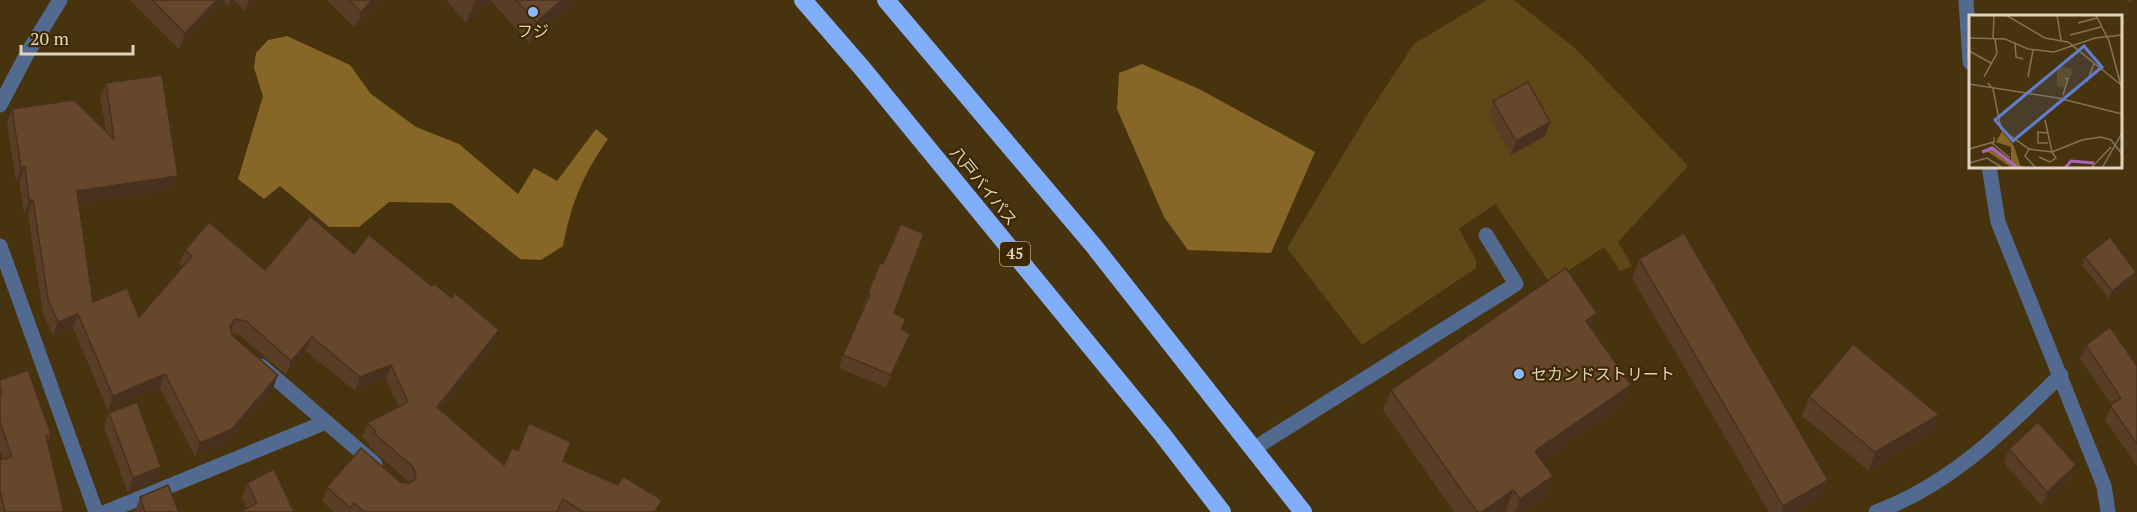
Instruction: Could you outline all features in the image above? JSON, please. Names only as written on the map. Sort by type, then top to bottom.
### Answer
[{"type":"highway","name":"八戸バイパス","points":[[803,0],[862,68],[1162,434],[1222,512]]},
{"type":"highway","points":[[886,0],[1093,245],[1303,512]]},
{"type":"street","points":[[0,105],[28,52],[60,0]]},
{"type":"street","points":[[1966,0],[1969,37]]},
{"type":"street","points":[[1989,168],[1998,222],[2104,486],[2108,512]]},
{"type":"street","points":[[1253,448],[1516,284],[1486,235]]},
{"type":"street","points":[[0,246],[96,512]]},
{"type":"street","points":[[251,357],[385,473]]},
{"type":"street","points":[[1876,512],[1930,486],[1981,451],[2061,375]]},
{"type":"street","points":[[106,512],[326,422]]},
{"type":"shaded area","points":[[1487,0],[1514,0],[1576,49],[1688,166],[1618,242],[1632,266],[1620,271],[1604,247],[1550,283],[1495,204],[1459,229],[1476,260],[1476,268],[1362,345],[1287,248],[1364,120],[1414,44]]},
{"type":"shaded area","points":[[287,36],[350,65],[371,94],[416,127],[459,144],[518,194],[534,168],[557,181],[596,129],[608,139],[579,190],[563,246],[541,260],[520,259],[451,203],[389,202],[359,227],[329,227],[280,186],[264,199],[238,179],[263,96],[254,68],[256,53],[268,40]]},
{"type":"shaded area","points":[[1142,64],[1199,89],[1315,152],[1271,253],[1188,250],[1164,217],[1117,109],[1119,73]]},
{"type":"building","points":[[152,0],[217,0],[185,33]]},
{"type":"building","points":[[349,0],[372,0],[361,12]]},
{"type":"building","points":[[516,0],[562,0],[536,22]]},
{"type":"building","points":[[162,75],[178,176],[77,191],[93,302],[127,288],[139,317],[192,256],[185,250],[209,222],[265,270],[310,216],[354,254],[369,235],[432,286],[434,284],[452,298],[455,293],[499,330],[437,407],[504,465],[512,448],[518,451],[529,423],[571,442],[563,461],[618,485],[623,476],[662,500],[655,512],[583,512],[563,499],[557,512],[364,512],[354,503],[350,508],[327,487],[361,448],[400,482],[409,483],[416,475],[413,467],[374,433],[376,431],[367,423],[408,402],[391,365],[360,377],[312,337],[291,361],[246,321],[235,319],[230,326],[232,335],[278,375],[232,429],[200,443],[165,374],[113,396],[78,314],[58,322],[48,299],[33,200],[29,200],[25,167],[21,168],[12,109],[74,100],[114,139],[106,83]]},
{"type":"building","points":[[1528,82],[1550,122],[1516,141],[1493,101]]},
{"type":"building","points":[[901,224],[924,234],[894,313],[906,319],[901,329],[910,334],[891,375],[843,355],[870,294],[868,293],[880,263],[883,264]]},
{"type":"building","points":[[1684,233],[1828,480],[1783,506],[1639,259]]},
{"type":"building","points":[[2110,237],[2136,272],[2112,291],[2085,257]]},
{"type":"building","name":"セカンドストリート","points":[[1566,268],[1597,313],[1586,321],[1631,385],[1535,451],[1553,476],[1520,499],[1513,490],[1482,512],[1477,512],[1391,390]]},
{"type":"building","points":[[2110,327],[2137,366],[2137,444],[2110,405],[2121,398],[2086,345]]},
{"type":"building","points":[[1853,344],[1939,415],[1875,452],[1809,397]]},
{"type":"building","points":[[28,370],[51,434],[46,436],[64,512],[5,512],[0,491],[0,460],[12,457],[0,422],[0,395],[2,394],[0,380]]},
{"type":"building","points":[[137,402],[161,467],[133,478],[109,413]]},
{"type":"building","points":[[2038,422],[2076,465],[2047,492],[2009,449]]},
{"type":"building","points":[[274,469],[294,512],[240,512],[257,503],[247,483]]},
{"type":"building","points":[[168,485],[179,512],[145,512],[140,497]]},
{"type":"place","name":"フジ","points":[[533,12]]},
{"type":"place","name":"セカンドストリート","points":[[1519,374]]}]
